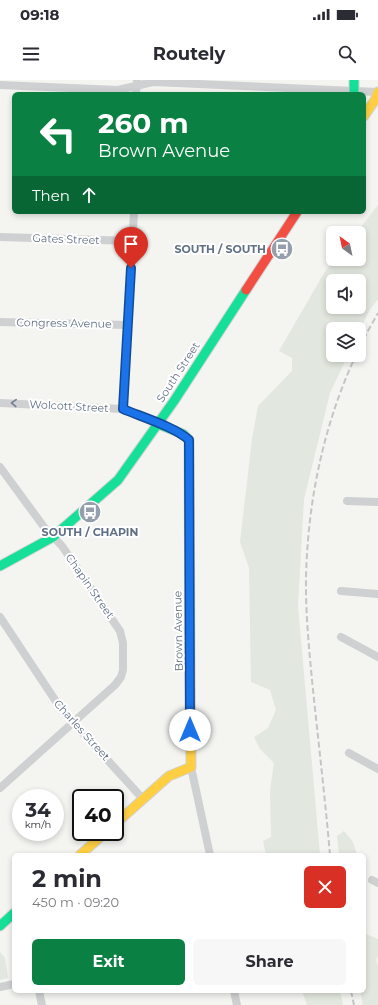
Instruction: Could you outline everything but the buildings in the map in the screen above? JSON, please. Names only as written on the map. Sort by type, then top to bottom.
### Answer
[{"type":"street","points":[[354,80],[355,92]]},
{"type":"street","points":[[0,85],[118,90],[153,82],[337,92]]},
{"type":"street","points":[[366,93],[378,92],[375,100],[366,113]]},
{"type":"street","points":[[123,409],[134,214]]},
{"type":"street","name":"South Street","points":[[0,566],[53,537],[118,480],[158,424],[296,214]]},
{"type":"street","name":"Gates Street","points":[[0,237],[132,241]]},
{"type":"street","name":"Congress Avenue","points":[[0,322],[128,325]]},
{"type":"street","name":"Wolcott Street","points":[[0,403],[123,409],[158,424]]},
{"type":"street","name":"Brown Avenue","points":[[158,424],[183,434],[189,440],[191,767],[210,853]]},
{"type":"street","name":"Chapin Street","points":[[0,467],[44,527],[62,546],[120,631],[123,643],[123,670],[121,678],[105,696],[72,722]]},
{"type":"street","points":[[347,501],[378,502]]},
{"type":"street","points":[[341,591],[378,594]]},
{"type":"street","name":"Charles Street","points":[[0,617],[61,709],[143,799]]},
{"type":"street","points":[[341,638],[378,657]]},
{"type":"street","points":[[0,787],[72,722]]},
{"type":"street","points":[[349,753],[378,769]]},
{"type":"street","points":[[124,816],[169,776],[191,767]]},
{"type":"street","points":[[82,853],[96,841]]},
{"type":"street","points":[[0,926],[12,915]]},
{"type":"street","points":[[0,987],[12,984]]},
{"type":"street","points":[[40,993],[42,1005]]},
{"type":"street","points":[[234,993],[237,1005]]},
{"type":"shaded area","points":[[378,205],[378,299],[369,311],[364,322],[326,322],[326,362],[345,362],[330,393],[304,499],[298,606],[320,853],[266,853],[263,841],[271,837],[270,790],[274,763],[260,749],[254,737],[268,728],[276,710],[270,690],[251,682],[249,568],[240,542],[252,439],[258,406],[292,371],[292,358],[279,351],[330,266],[366,266],[366,226],[362,226]]},
{"type":"shaded area","points":[[344,831],[353,842],[356,853],[339,853],[337,836]]},
{"type":"shaded area","points":[[366,934],[378,939],[378,956],[376,960],[378,966],[378,1005],[363,1005],[360,993],[366,993]]},
{"type":"shaded area","points":[[0,952],[5,958],[8,978],[0,980]]},
{"type":"shaded area","points":[[303,993],[340,993],[343,1005],[307,1005]]},
{"type":"railway","points":[[366,334],[378,313]]},
{"type":"railway","points":[[330,853],[308,633],[306,601],[307,554],[312,503],[322,452],[337,403],[353,362]]},
{"type":"railway","points":[[351,993],[354,1005]]},
{"type":"traffic: fast","points":[[354,80],[354,92]]},
{"type":"traffic: fast","points":[[0,566],[53,537],[118,480],[174,401],[246,290]]},
{"type":"traffic: fast","points":[[158,424],[183,434],[189,440],[190,667]]},
{"type":"traffic: fast","points":[[0,926],[12,915]]},
{"type":"traffic: slow","points":[[366,113],[375,100],[378,92]]},
{"type":"traffic: slow","points":[[124,816],[169,776],[191,767],[190,667]]},
{"type":"traffic: slow","points":[[82,853],[96,841]]},
{"type":"traffic: jam","points":[[246,290],[296,214]]},
{"type":"place","name":"SOUTH / SOUTH","points":[[282,249]]},
{"type":"place","name":"SOUTH / CHAPIN","points":[[90,512]]},
{"type":"route","points":[[131,268],[123,409],[158,424],[170,427],[183,434],[189,440],[190,730]]}]
